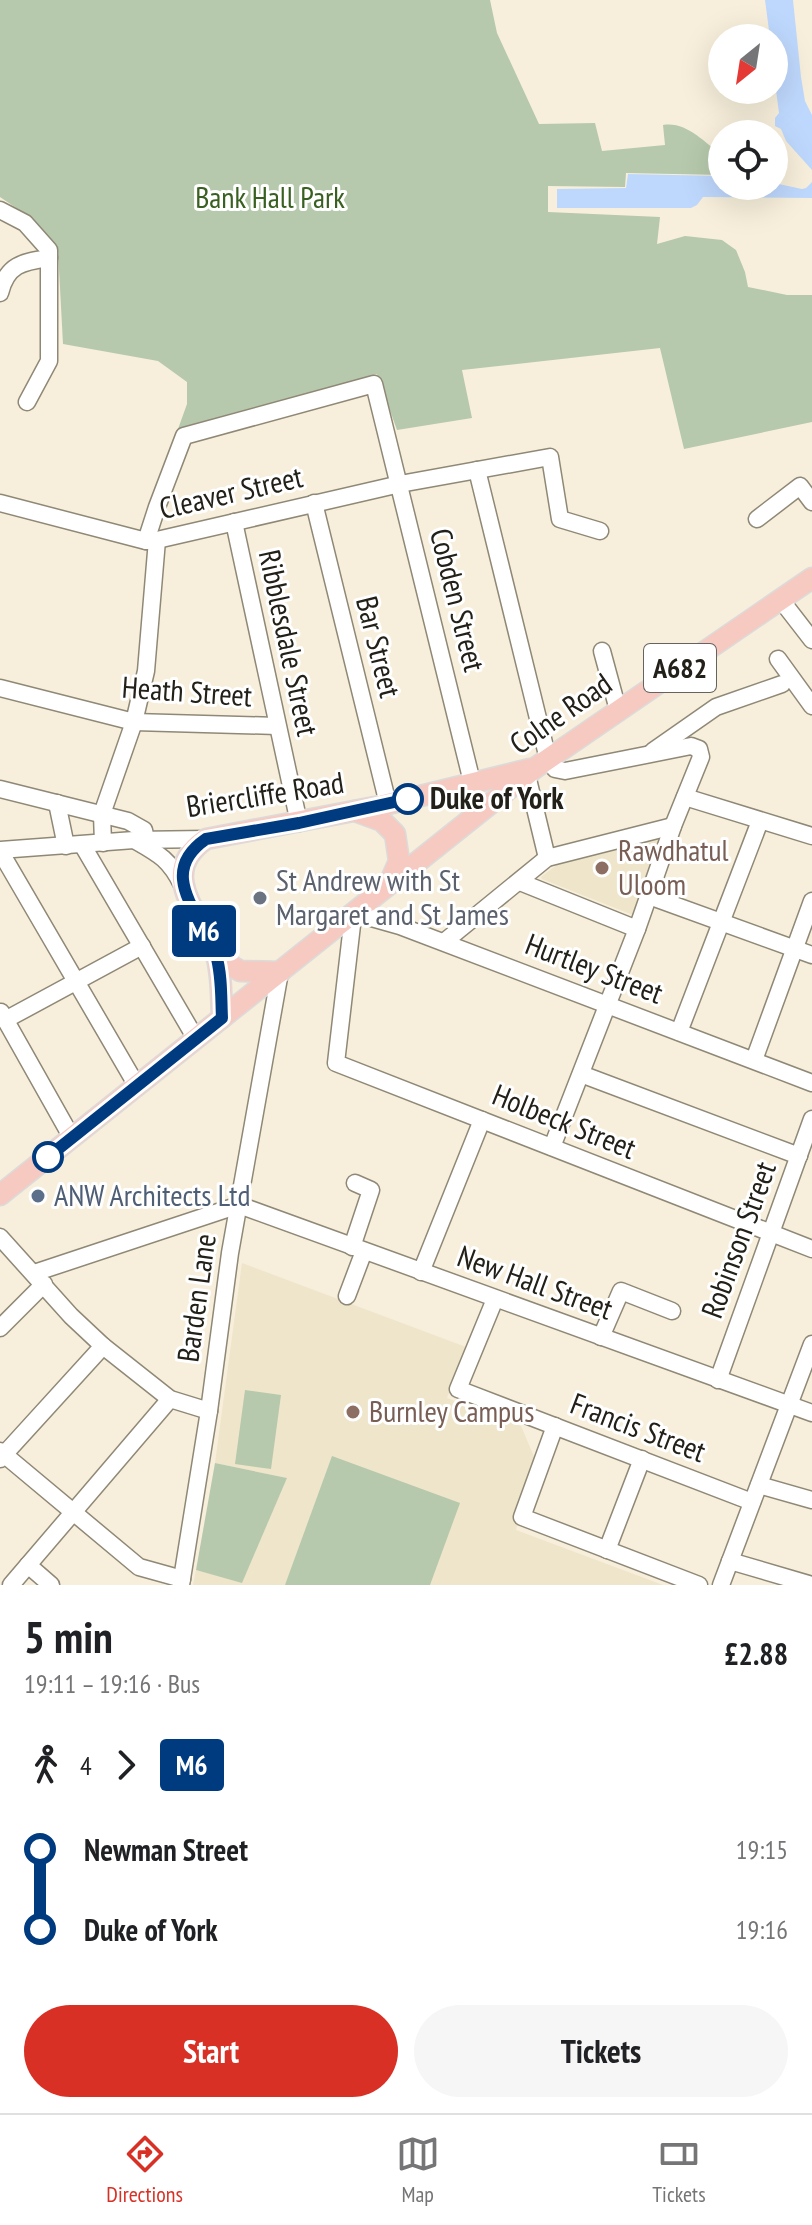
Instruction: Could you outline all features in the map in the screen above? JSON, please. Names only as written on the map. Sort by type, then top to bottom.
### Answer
[{"type":"main road","name":"Colne Road","points":[[222,1018],[536,767],[812,578]]},
{"type":"main road","name":"Briercliffe Road","points":[[206,839],[388,804],[536,767]]},
{"type":"main road","points":[[355,811],[382,821],[395,834],[399,861],[389,885]]},
{"type":"main road","points":[[0,1195],[222,1018],[216,956],[182,885],[182,870],[188,857],[194,847],[206,839]]},
{"type":"main road","points":[[216,956],[240,971],[280,972]]},
{"type":"street","points":[[0,210],[25,223],[49,250],[49,361],[27,402]]},
{"type":"street","points":[[0,293],[14,266],[25,261],[49,258]]},
{"type":"street","name":"Cobden Street","points":[[151,540],[184,436],[374,384],[472,782]]},
{"type":"street","name":"Cleaver Street","points":[[0,503],[151,540],[400,484],[550,457],[560,519],[600,531]]},
{"type":"street","points":[[477,470],[536,767],[547,858]]},
{"type":"street","points":[[757,519],[800,486],[812,502]]},
{"type":"street","name":"Bar Street","points":[[314,503],[388,804]]},
{"type":"street","name":"Ribblesdale Street","points":[[234,522],[299,823]]},
{"type":"street","points":[[103,843],[102,814],[134,722],[146,671],[151,540]]},
{"type":"street","points":[[781,600],[812,640]]},
{"type":"street","points":[[602,651],[618,710]]},
{"type":"street","points":[[778,659],[812,706]]},
{"type":"street","points":[[649,754],[716,707],[782,684]]},
{"type":"street","name":"Heath Street","points":[[0,688],[134,722],[277,726]]},
{"type":"street","points":[[536,767],[565,771],[691,746],[699,749],[701,757],[552,1147]]},
{"type":"street","points":[[0,789],[128,821],[144,830],[140,840],[174,868],[182,885]]},
{"type":"street","points":[[685,797],[812,836]]},
{"type":"street","points":[[57,803],[66,846]]},
{"type":"street","points":[[679,1032],[760,821]]},
{"type":"street","points":[[444,942],[547,858],[673,826]]},
{"type":"street","name":"Briercliffe Road","points":[[0,850],[140,840],[206,839]]},
{"type":"street","points":[[83,846],[196,1039]]},
{"type":"street","points":[[0,850],[137,1086]]},
{"type":"street","points":[[520,882],[637,929]]},
{"type":"street","points":[[649,896],[812,955]]},
{"type":"street","points":[[754,1060],[812,901]]},
{"type":"street","name":"Hurtley Street","points":[[351,915],[400,926],[444,942],[812,1083]]},
{"type":"street","name":"Holbeck Street","points":[[351,915],[336,1063],[812,1249]]},
{"type":"street","points":[[72,1138],[3,1016],[76,982],[142,946]]},
{"type":"street","name":"Barden Lane","points":[[182,1582],[230,1253],[280,972]]},
{"type":"street","points":[[581,1074],[799,1156]]},
{"type":"street","name":"Robinson Street","points":[[718,1380],[812,1119]]},
{"type":"street","points":[[421,1272],[482,1120]]},
{"type":"street","points":[[347,1296],[376,1191],[355,1183]]},
{"type":"street","points":[[0,1328],[39,1279],[239,1205]]},
{"type":"street","name":"New Hall Street","points":[[239,1205],[812,1413]]},
{"type":"street","points":[[0,1237],[71,1316],[103,1346],[170,1399],[209,1411]]},
{"type":"street","points":[[601,1337],[621,1291],[672,1311]]},
{"type":"street","name":"Francis Street","points":[[495,1299],[458,1389],[752,1502]]},
{"type":"street","points":[[721,1585],[812,1344]]},
{"type":"street","points":[[103,1346],[1,1454],[139,1567],[182,1582]]},
{"type":"street","points":[[11,1585],[170,1399]]},
{"type":"street","points":[[555,1426],[522,1517],[699,1585]]},
{"type":"street","points":[[607,1550],[642,1459]]},
{"type":"street","points":[[759,1485],[812,1500]]},
{"type":"street","points":[[730,1561],[812,1585]]},
{"type":"street","points":[[28,1565],[51,1585]]},
{"type":"shaded area","name":"Rawdhatul Uloom","points":[[662,837],[633,915],[541,877],[566,858]]},
{"type":"shaded area","name":"Burnley Campus","points":[[242,1263],[466,1347],[447,1398],[521,1426],[535,1459],[514,1513],[518,1523],[516,1530],[663,1585],[193,1585],[196,1570],[242,1582],[287,1478],[215,1463]]},
{"type":"green space","name":"Bank Hall Park","points":[[0,0],[490,0],[497,33],[539,124],[595,123],[602,151],[665,145],[663,125],[679,126],[708,144],[708,175],[626,173],[625,187],[548,186],[548,212],[660,217],[657,244],[685,236],[722,240],[736,250],[748,287],[787,295],[812,295],[812,422],[684,449],[660,348],[462,370],[472,418],[397,430],[377,374],[178,429],[187,404],[187,382],[158,361],[63,344],[58,250],[31,218],[0,197]]},
{"type":"green space","points":[[245,1390],[281,1395],[271,1469],[235,1464]]},
{"type":"green space","points":[[332,1456],[460,1503],[430,1585],[285,1585]]},
{"type":"green space","points":[[215,1463],[287,1478],[242,1583],[196,1570]]},
{"type":"water","points":[[765,0],[793,0],[801,77],[805,101],[812,115],[812,170],[788,143],[788,120],[775,120],[779,113],[778,104],[788,104],[788,24],[768,24]]},
{"type":"water","points":[[628,174],[708,176],[708,197],[703,197],[691,208],[557,208],[557,189],[626,188]]},
{"type":"water","points":[[812,182],[812,198],[788,198],[788,186],[802,189]]},
{"type":"bus line","name":"M6","points":[[48,1157],[222,1018],[216,956],[182,885],[182,870],[194,847],[206,839],[408,799]]},
{"type":"place","name":"Duke of York","points":[[408,799]]},
{"type":"place","name":"Rawdhatul Uloom","points":[[602,868]]},
{"type":"place","name":"St Andrew with St Margaret and St James","points":[[260,898]]},
{"type":"place","name":"ANW Architects Ltd","points":[[38,1196]]},
{"type":"place","name":"Burnley Campus","points":[[353,1412]]}]
